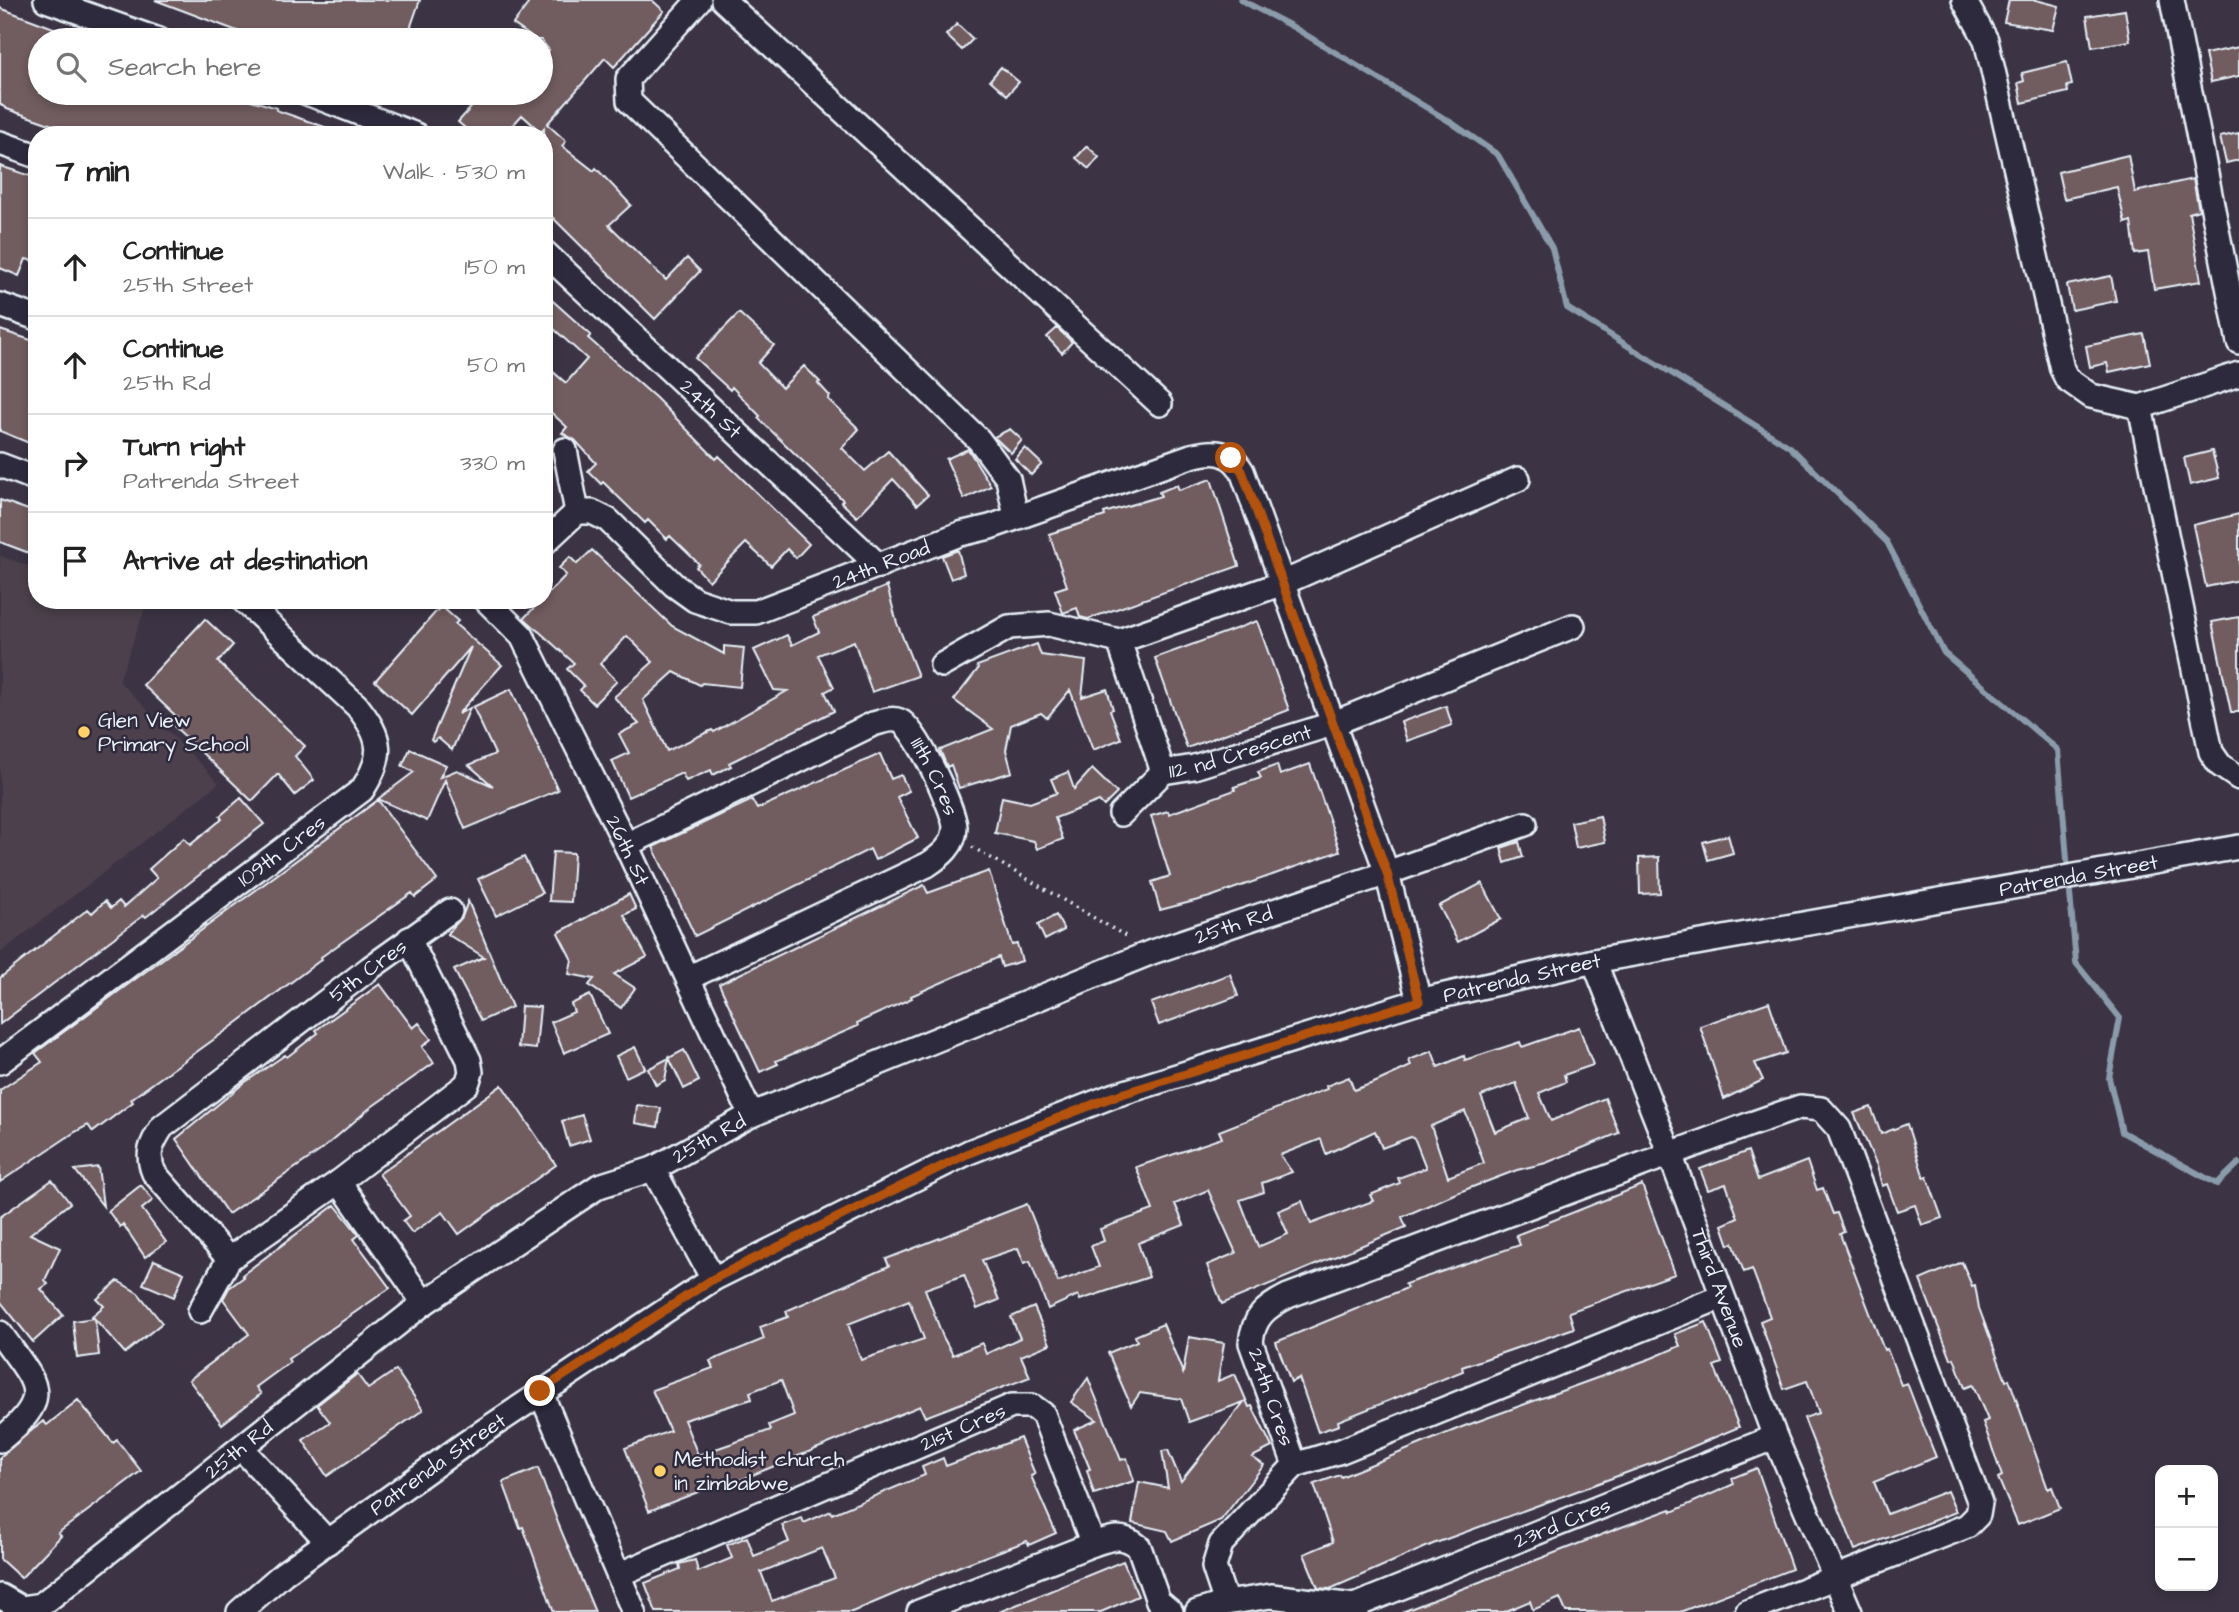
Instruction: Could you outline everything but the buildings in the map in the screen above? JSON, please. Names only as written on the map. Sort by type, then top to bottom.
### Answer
[{"type":"street","points":[[46,0],[125,28]]},
{"type":"street","points":[[699,0],[628,79],[629,101],[979,440],[1008,479],[1016,516]]},
{"type":"street","points":[[723,0],[1160,404]]},
{"type":"street","points":[[1964,0],[1986,40],[2062,369],[2067,379],[2091,396],[2140,407],[2239,374]]},
{"type":"street","points":[[2172,0],[2239,342]]},
{"type":"street","points":[[338,105],[392,126]]},
{"type":"street","points":[[0,143],[28,153]]},
{"type":"street","name":"24th St","points":[[553,260],[879,566]]},
{"type":"street","points":[[0,305],[28,315]]},
{"type":"street","points":[[2140,407],[2211,752],[2220,765],[2239,778]]},
{"type":"street","points":[[553,535],[577,512],[565,450]]},
{"type":"street","name":"24th Road","points":[[577,512],[592,512],[608,520],[674,585],[695,600],[731,612],[756,612],[1016,516],[1211,451],[1231,458],[1242,471],[1283,583]]},
{"type":"street","points":[[0,465],[28,476]]},
{"type":"street","points":[[942,665],[1009,627],[1049,624],[1119,641],[1283,583],[1518,479]]},
{"type":"street","points":[[1283,583],[1387,873],[1419,1001]]},
{"type":"street","name":"109th Cres","points":[[0,1062],[362,790],[375,770],[379,752],[376,737],[365,716],[252,609]]},
{"type":"street","name":"26th St","points":[[494,609],[522,636],[625,845],[751,1115]]},
{"type":"street","name":"112 nd Crescent","points":[[1119,641],[1163,772],[1194,767],[1332,724],[1573,626]]},
{"type":"street","name":"111th Cres","points":[[625,845],[873,724],[890,719],[899,721],[914,734],[952,812],[953,838],[940,857],[688,978]]},
{"type":"street","points":[[1121,814],[1163,772]]},
{"type":"street","name":"25th Rd","points":[[0,1596],[21,1608],[41,1605],[424,1303],[599,1186],[653,1169],[751,1115],[1152,952],[1525,824]]},
{"type":"street","name":"Patrenda Street","points":[[239,1612],[284,1573],[540,1391],[713,1279],[957,1158],[1021,1132],[1124,1093],[1419,1001],[1594,961],[2239,847]]},
{"type":"street","points":[[409,939],[450,911]]},
{"type":"street","name":"5th Cres","points":[[409,939],[469,1060],[471,1072],[467,1084],[456,1095],[339,1182],[229,1259],[154,1173],[149,1162],[149,1147],[169,1120],[409,939]]},
{"type":"street","name":"Third Avenue","points":[[1594,961],[1670,1154],[1775,1437],[1850,1612]]},
{"type":"street","name":"24th Cres","points":[[1721,1297],[1340,1451],[1295,1465],[1251,1343],[1252,1328],[1259,1315],[1270,1305],[1800,1107],[1821,1109],[1839,1129],[1980,1503],[1978,1515],[1968,1526],[1837,1579]]},
{"type":"street","points":[[653,1169],[713,1279]]},
{"type":"street","points":[[339,1182],[424,1303]]},
{"type":"street","points":[[200,1311],[229,1259]]},
{"type":"street","points":[[0,1334],[29,1375],[34,1401],[28,1416],[0,1440]]},
{"type":"street","points":[[540,1391],[634,1612]]},
{"type":"street","name":"21st Cres","points":[[620,1574],[1023,1404],[1043,1413],[1093,1544]]},
{"type":"street","name":"23rd Cres","points":[[1355,1609],[1775,1437]]},
{"type":"street","points":[[241,1448],[328,1542]]},
{"type":"street","points":[[1226,1603],[1214,1567],[1221,1544],[1295,1465]]},
{"type":"street","points":[[919,1612],[1117,1537],[1132,1540],[1139,1547],[1158,1601],[1171,1612]]},
{"type":"street","points":[[1747,1612],[1837,1579]]},
{"type":"street","points":[[1197,1612],[1226,1603],[1271,1596],[1355,1609]]},
{"type":"path","points":[[953,838],[1001,862],[1152,952]]},
{"type":"shaded area","name":"Glen View Primary School","points":[[0,556],[28,566],[28,609],[145,609],[119,681],[219,783],[0,953]]},
{"type":"waterway","points":[[1241,0],[1293,27],[1452,123],[1498,155],[1552,248],[1567,308],[1790,447],[1887,542],[1944,653],[2058,750],[2068,871]]},
{"type":"waterway","points":[[2069,882],[2076,963],[2120,1018],[2109,1078],[2122,1132],[2217,1184],[2239,1163]]},
{"type":"place","name":"Glen View Primary School","points":[[84,732]]},
{"type":"place","name":"Methodist church in zimbabwe","points":[[660,1471]]},
{"type":"route","points":[[540,1391],[713,1279],[969,1153],[1112,1097],[1245,1053],[1419,1001],[1387,873],[1242,471],[1231,458]]}]
